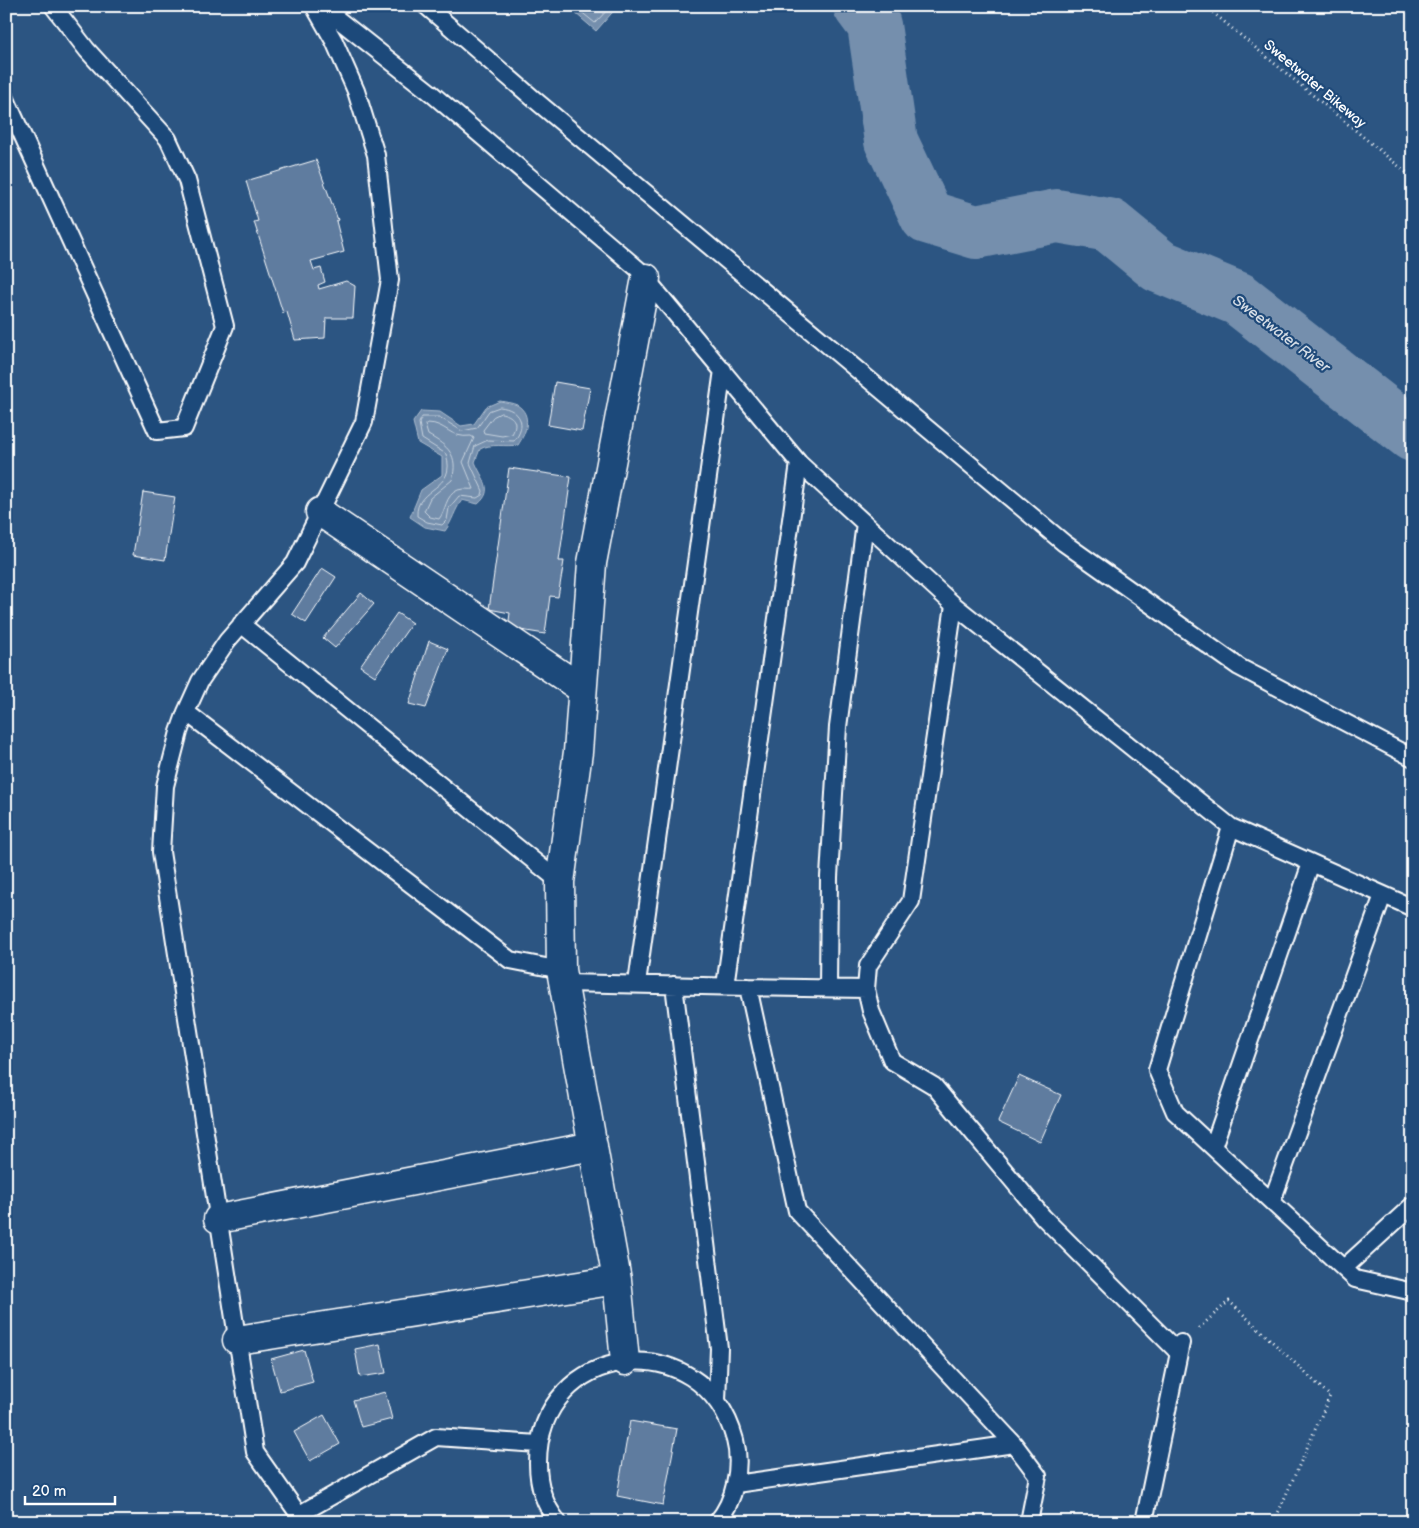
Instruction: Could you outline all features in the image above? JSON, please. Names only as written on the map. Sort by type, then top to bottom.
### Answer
[{"type":"street","points":[[625,1361],[617,1280],[562,976],[560,882],[578,752],[592,563],[646,278]]},
{"type":"street","points":[[320,512],[582,689]]},
{"type":"street","points":[[218,1219],[593,1146]]},
{"type":"street","points":[[237,1340],[617,1280]]},
{"type":"lane","points":[[6,99],[157,431],[184,428],[224,326],[210,262],[187,180],[168,139],[87,50],[53,6]]},
{"type":"lane","points":[[314,6],[334,41],[356,91],[376,155],[390,280],[364,422],[295,563],[227,641],[200,681],[178,732],[165,786],[161,852],[218,1219],[255,1452],[301,1518],[436,1437],[538,1444]]},
{"type":"lane","points":[[321,6],[431,93],[638,269],[799,463],[954,605],[1231,827],[1413,908]]},
{"type":"lane","points":[[426,6],[573,132],[1064,543],[1238,667],[1413,758]]},
{"type":"lane","points":[[637,984],[723,370]]},
{"type":"lane","points":[[725,986],[799,463]]},
{"type":"lane","points":[[828,988],[829,877],[838,727],[865,523]]},
{"type":"lane","points":[[954,605],[911,901],[868,966],[866,989],[871,1011],[892,1061],[934,1086],[1043,1217],[1180,1348],[1144,1522]]},
{"type":"lane","points":[[241,624],[560,882]]},
{"type":"lane","points":[[186,712],[510,960],[562,976],[637,984],[866,989]]},
{"type":"lane","points":[[1231,827],[1157,1070],[1175,1112],[1356,1279],[1413,1292]]},
{"type":"lane","points":[[1213,1147],[1311,862]]},
{"type":"lane","points":[[1272,1201],[1383,895]]},
{"type":"lane","points":[[674,985],[719,1348],[717,1402]]},
{"type":"lane","points":[[748,987],[797,1211],[1014,1444],[1038,1476],[1029,1522]]},
{"type":"lane","points":[[1344,1268],[1413,1205]]},
{"type":"lane","points":[[558,1522],[549,1511],[538,1479],[538,1444],[548,1414],[567,1388],[594,1370],[625,1361],[657,1362],[687,1374],[712,1394],[730,1421],[738,1452],[736,1484],[717,1522]]},
{"type":"lane","points":[[736,1484],[1014,1444]]},
{"type":"path","name":"Sweetwater Bikeway","points":[[1205,6],[1413,178]]},
{"type":"path","points":[[1180,1348],[1229,1301],[1330,1396],[1274,1522]]},
{"type":"water","points":[[567,6],[618,6],[596,31]]},
{"type":"water","points":[[500,401],[515,404],[522,409],[526,419],[525,430],[518,445],[493,446],[480,449],[475,462],[486,484],[486,494],[483,499],[478,504],[462,500],[445,531],[425,527],[410,517],[421,490],[442,475],[442,457],[418,443],[413,422],[421,411],[440,412],[461,426],[474,424],[486,407]]},
{"type":"building","points":[[316,160],[338,220],[336,221],[344,252],[311,261],[314,270],[321,268],[325,282],[318,285],[319,289],[346,281],[355,286],[353,318],[326,318],[325,338],[295,340],[287,312],[283,313],[254,222],[258,221],[246,181]]},
{"type":"building","points":[[555,382],[590,388],[582,431],[548,425]]},
{"type":"building","points":[[509,468],[571,477],[559,561],[564,561],[558,597],[550,596],[545,634],[508,628],[510,613],[489,609]]},
{"type":"building","points":[[143,492],[175,497],[165,560],[133,555]]},
{"type":"building","points":[[322,568],[336,577],[306,623],[292,614]]},
{"type":"building","points":[[361,593],[374,604],[335,648],[323,638]]},
{"type":"building","points":[[397,613],[412,623],[375,676],[360,666]]},
{"type":"building","points":[[429,641],[448,649],[426,708],[409,704]]},
{"type":"building","points":[[1019,1076],[1061,1095],[1040,1142],[998,1122]]},
{"type":"building","points":[[380,1344],[386,1373],[360,1377],[355,1349]]},
{"type":"building","points":[[304,1350],[313,1382],[280,1391],[271,1359]]},
{"type":"building","points":[[385,1392],[392,1419],[361,1427],[353,1400]]},
{"type":"building","points":[[324,1415],[340,1444],[310,1461],[294,1432]]},
{"type":"building","points":[[630,1421],[677,1429],[663,1505],[617,1496]]},
{"type":"waterway","name":"Sweetwater River","points":[[860,6],[874,25],[891,141],[927,217],[976,232],[1057,216],[1109,225],[1159,266],[1239,299],[1413,435]]}]
